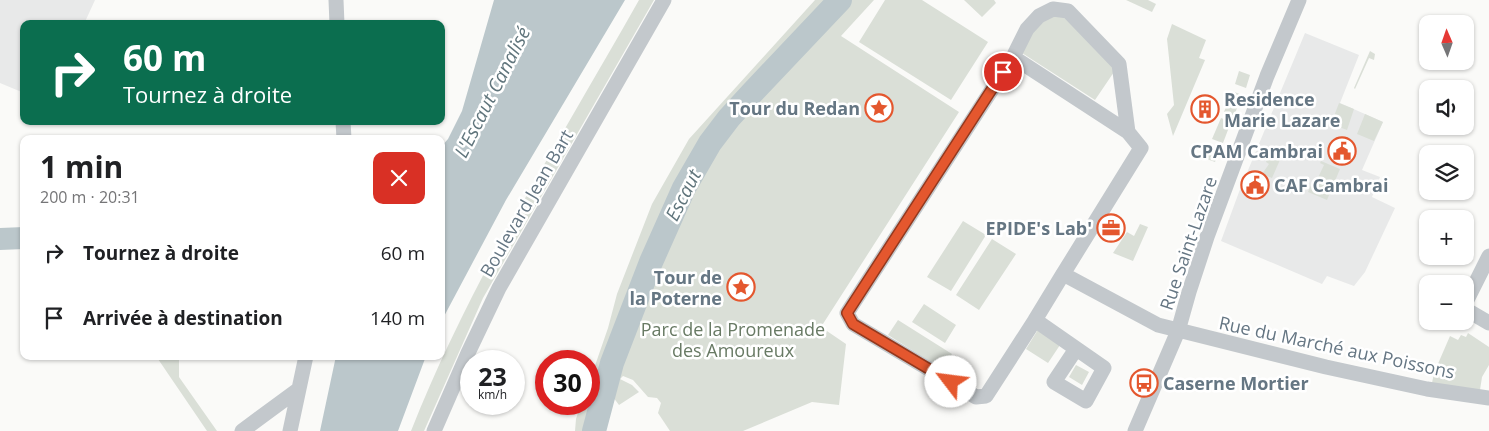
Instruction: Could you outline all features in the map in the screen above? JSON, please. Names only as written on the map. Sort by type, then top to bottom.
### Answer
[{"type":"street","points":[[336,0],[337,20]]},
{"type":"street","name":"Boulevard Jean Bart","points":[[434,431],[499,288],[664,0]]},
{"type":"street","name":"Rue Saint-Lazare","points":[[1135,431],[1178,331],[1213,220],[1267,76],[1299,0]]},
{"type":"street","points":[[1013,57],[1128,132],[1141,148],[986,396],[976,396],[853,324],[847,313],[1013,57],[1027,29],[1040,16],[1053,9],[1068,11],[1119,64],[1128,132]]},
{"type":"street","points":[[1474,286],[1489,256]]},
{"type":"street","name":"Rue du Marché aux Poissons","points":[[1063,274],[1158,325],[1178,331],[1427,389],[1489,398]]},
{"type":"street","points":[[1474,314],[1489,323]]},
{"type":"street","points":[[1035,320],[1076,349]]},
{"type":"street","points":[[290,431],[305,360]]},
{"type":"street","points":[[242,431],[299,389]]},
{"type":"shaded area","points":[[0,0],[95,0],[86,20],[20,20],[20,91],[0,83]]},
{"type":"shaded area","points":[[1305,33],[1359,55],[1340,103],[1383,122],[1362,170],[1380,177],[1372,197],[1395,208],[1365,272],[1354,286],[1327,276],[1322,284],[1221,241],[1239,192]]},
{"type":"green space","points":[[639,0],[654,0],[483,298],[424,431],[411,431],[435,375],[442,360],[445,360],[445,354],[488,265]]},
{"type":"green space","name":"Parc de la Promenade des Amoureux","points":[[815,0],[874,0],[841,36],[959,112],[821,327],[846,344],[839,405],[812,402],[743,431],[670,431],[658,413],[661,403],[657,398],[648,397],[633,380],[623,376],[620,379],[632,385],[639,392],[619,405],[613,397],[605,431],[575,431],[577,415],[600,415],[600,351],[617,294],[652,204],[689,139]]},
{"type":"green space","points":[[885,0],[922,0],[988,42],[951,100],[859,42]]},
{"type":"green space","points":[[964,0],[994,0],[996,3],[982,17]]},
{"type":"green space","points":[[1126,0],[1148,0],[1156,4],[1152,12]]},
{"type":"green space","points":[[1059,13],[1111,60],[1114,72],[1095,100],[1022,53],[1034,27]]},
{"type":"green space","points":[[1172,24],[1206,40],[1199,58],[1205,60],[1173,136],[1167,114],[1174,105],[1167,39]]},
{"type":"green space","points":[[1370,51],[1375,54],[1374,60],[1369,58],[1355,89],[1354,88]]},
{"type":"green space","points":[[1239,71],[1250,75],[1246,88],[1235,84]]},
{"type":"green space","points":[[1232,91],[1242,95],[1234,116],[1224,112]]},
{"type":"green space","points":[[1339,103],[1354,109],[1347,130],[1331,124]]},
{"type":"green space","points":[[1365,114],[1383,122],[1374,141],[1357,134]]},
{"type":"green space","points":[[1221,118],[1231,122],[1223,143],[1212,139]]},
{"type":"green space","points":[[1209,145],[1220,149],[1215,162],[1204,158]]},
{"type":"green space","points":[[1271,148],[1283,153],[1272,178],[1262,174],[1269,164],[1266,162]]},
{"type":"green space","points":[[1321,161],[1340,169],[1327,200],[1308,192],[1312,183],[1315,184],[1324,165],[1320,163]]},
{"type":"green space","points":[[963,221],[986,235],[951,291],[927,277]]},
{"type":"green space","points":[[1140,224],[1148,227],[1133,261],[1113,253],[1127,232],[1134,236]]},
{"type":"green space","points":[[992,239],[1016,254],[979,310],[956,295]]},
{"type":"green space","points":[[924,304],[956,325],[945,343],[912,322]]},
{"type":"green space","points":[[898,320],[952,354],[942,369],[888,335]]},
{"type":"green space","points":[[1039,328],[1062,342],[1048,363],[1026,349]]},
{"type":"green space","points":[[1468,333],[1489,347],[1489,365],[1482,377],[1480,390],[1432,383],[1434,373],[1450,336],[1458,340],[1461,335],[1466,337]]},
{"type":"green space","points":[[159,360],[179,360],[179,377],[217,431],[207,431]]},
{"type":"green space","points":[[1076,365],[1089,372],[1082,385],[1069,377]]},
{"type":"water","name":"L'Escaut Canalisé","points":[[494,0],[625,0],[506,200],[445,314],[445,142],[462,111]]},
{"type":"water","points":[[20,227],[20,249],[0,250],[0,228]]},
{"type":"water","points":[[335,360],[425,360],[398,431],[320,431]]},
{"type":"waterway","name":"Escaut","points":[[594,431],[612,363],[651,262],[684,188],[710,143],[729,118],[840,0]]},
{"type":"place","name":"Tour du Redan","points":[[879,108]]},
{"type":"place","name":"Residence Marie Lazare","points":[[1205,109]]},
{"type":"place","name":"CPAM Cambrai","points":[[1342,151]]},
{"type":"place","name":"CAF Cambrai","points":[[1255,185]]},
{"type":"place","name":"EPIDE's Lab'","points":[[1111,228]]},
{"type":"place","name":"Tour de la Poterne","points":[[741,287]]},
{"type":"place","name":"Caserne Mortier","points":[[1144,383]]},
{"type":"route","points":[[951,382],[853,324],[847,313],[1003,72]]}]
